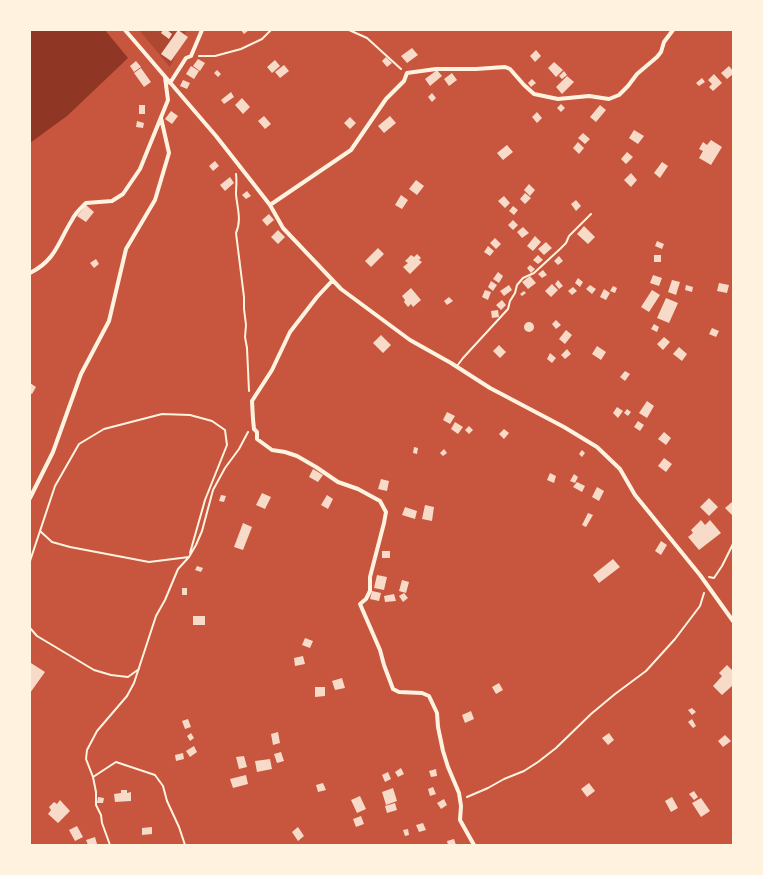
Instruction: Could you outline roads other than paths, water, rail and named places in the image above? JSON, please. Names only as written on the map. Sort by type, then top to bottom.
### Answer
[{"type":"street","points":[[125,30],[216,136],[270,205],[283,228],[332,281],[410,340],[490,388],[564,427],[597,447],[620,469],[635,495],[708,585],[733,621]]},
{"type":"street","points":[[170,83],[186,58],[191,56],[202,30]]},
{"type":"street","points":[[270,205],[351,150],[386,99],[404,81],[407,73],[436,69],[505,67],[510,69],[534,94],[558,99],[589,96],[609,99],[619,95],[646,65],[657,57],[661,52],[664,42],[673,30]]},
{"type":"street","points":[[30,273],[39,269],[49,261],[72,219],[86,203],[112,201],[123,194],[140,169],[168,100],[165,77]]},
{"type":"street","points":[[30,498],[53,452],[81,374],[109,321],[126,249],[155,200],[169,153],[161,118]]},
{"type":"street","points":[[332,281],[317,297],[290,332],[272,370],[252,401],[252,419],[254,429],[257,432],[257,439],[272,450],[297,456],[338,482],[358,489],[380,501],[386,512],[370,577],[370,591],[366,599],[360,604],[380,650],[393,689],[399,692],[422,693],[429,696],[437,713],[443,752],[459,793],[460,820],[474,845]]},
{"type":"lane","points":[[456,367],[508,309],[510,301],[516,293],[517,285],[523,278],[534,273],[560,249],[566,243],[569,236],[591,214]]}]
